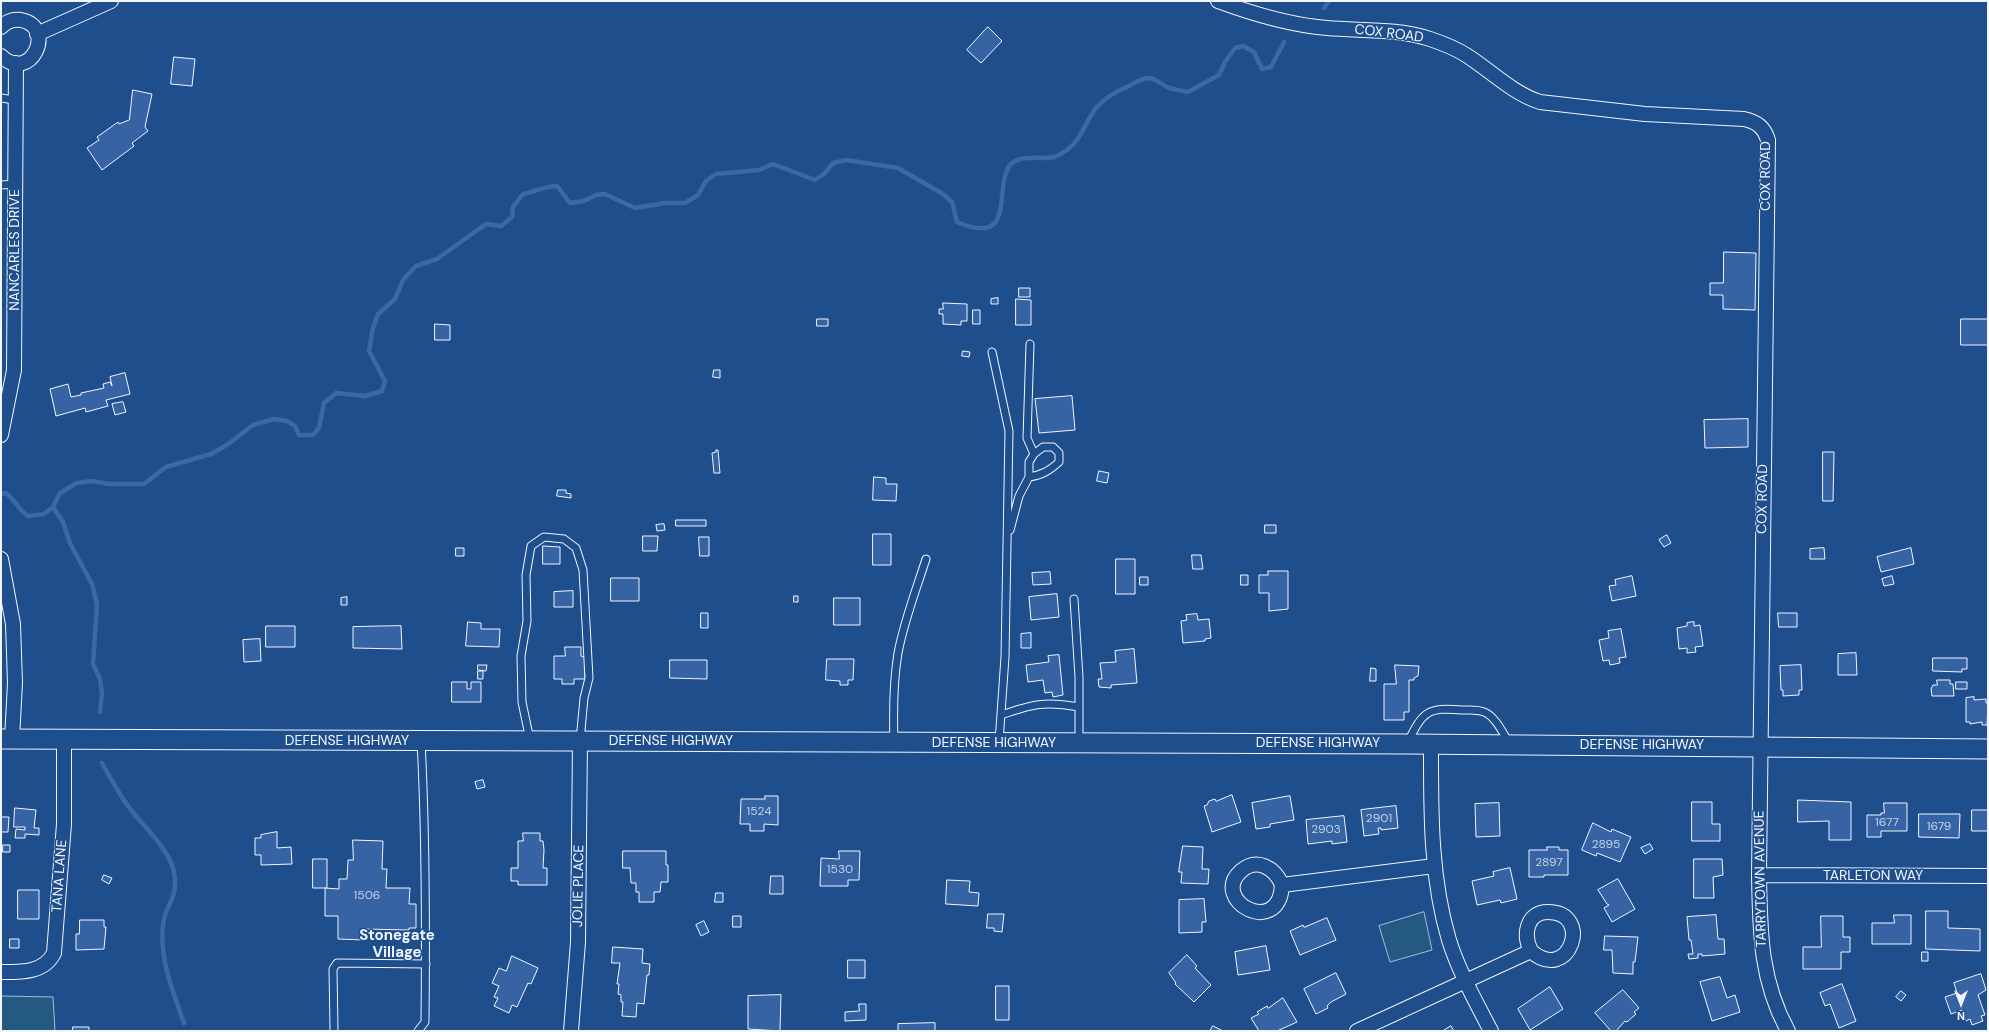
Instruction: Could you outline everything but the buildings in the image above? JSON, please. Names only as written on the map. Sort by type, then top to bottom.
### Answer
[{"type":"main road","name":"DEFENSE HIGHWAY","points":[[7,739],[1510,744],[1988,749]]},
{"type":"street","points":[[37,34],[111,1]]},
{"type":"street","name":"COX ROAD","points":[[1218,1],[1275,19],[1301,25],[1407,34],[1428,38],[1465,54],[1515,90],[1540,102],[1644,114],[1744,119],[1754,122],[1765,131],[1768,140],[1761,746]]},
{"type":"street","points":[[1,27],[9,22],[22,21],[29,23],[37,34],[38,48],[30,59],[16,63],[5,60],[1,56]]},
{"type":"street","name":"NANCARLES DRIVE","points":[[1,435],[14,370],[16,184],[8,99],[16,63]]},
{"type":"street","points":[[1,559],[13,624],[15,683],[7,739]]},
{"type":"street","name":"TANA LANE","points":[[1,972],[21,972],[44,966],[54,953],[64,824],[64,739]]},
{"type":"street","name":"JOLIE PLACE","points":[[571,1031],[578,934],[580,741]]},
{"type":"street","points":[[1431,744],[1432,840],[1434,866],[1440,904],[1449,941],[1466,982],[1491,1031]]},
{"type":"street","name":"TARRYTOWN AVENUE","points":[[1761,746],[1759,875],[1760,937],[1764,965],[1773,996],[1788,1031]]},
{"type":"street","points":[[1282,885],[1434,866]]},
{"type":"street","name":"TARLETON WAY","points":[[1759,875],[1988,876]]},
{"type":"street","points":[[1357,1031],[1531,951]]},
{"type":"lane","points":[[1,185],[16,184]]},
{"type":"lane","points":[[1030,344],[1027,438],[1034,454]]},
{"type":"lane","points":[[992,352],[1009,431],[1005,657],[999,743]]},
{"type":"lane","points":[[1008,540],[1019,496],[1029,477],[1029,462],[1034,454],[1043,447],[1053,447],[1059,453],[1059,462],[1051,470],[1042,475],[1029,477]]},
{"type":"lane","points":[[531,741],[522,702],[521,656],[527,621],[526,575],[531,546],[544,537],[564,539],[576,548],[583,570],[589,678],[584,698],[580,741]]},
{"type":"lane","points":[[894,742],[894,682],[898,653],[911,604],[926,559]]},
{"type":"lane","points":[[1074,599],[1079,707],[1079,743]]},
{"type":"lane","points":[[1001,716],[1030,705],[1048,703],[1079,707]]},
{"type":"lane","points":[[1408,744],[1416,726],[1425,714],[1439,708],[1484,712],[1496,723],[1510,744]]},
{"type":"lane","points":[[418,1031],[425,1022],[426,964],[425,805],[421,741]]},
{"type":"lane","points":[[334,1031],[333,969],[337,963],[426,964]]},
{"type":"shaded area","points":[[1424,912],[1432,950],[1390,962],[1379,926]]},
{"type":"shaded area","points":[[1,996],[53,997],[55,1031],[1,1031]]},
{"type":"waterway","points":[[1324,8],[1329,1]]},
{"type":"waterway","points":[[1,494],[6,493],[28,516],[44,514],[53,507],[60,493],[77,483],[91,481],[109,484],[144,484],[166,467],[211,454],[227,445],[253,425],[274,419],[287,421],[295,426],[299,435],[313,435],[319,428],[324,403],[336,393],[365,396],[382,391],[385,381],[369,351],[373,328],[378,314],[395,299],[403,280],[416,266],[437,259],[486,224],[501,226],[512,217],[513,207],[523,194],[557,186],[570,203],[584,201],[596,195],[605,194],[635,208],[665,203],[685,203],[698,195],[706,181],[716,174],[759,170],[773,164],[815,180],[824,174],[833,163],[846,160],[898,168],[943,194],[952,202],[957,222],[977,228],[989,227],[997,220],[1006,172],[1012,163],[1016,160],[1027,158],[1054,157],[1067,150],[1080,136],[1092,113],[1111,95],[1139,81],[1149,78],[1167,87],[1188,92],[1219,75],[1225,62],[1235,48],[1243,46],[1254,52],[1262,69],[1271,67],[1284,42]]},
{"type":"waterway","points":[[53,507],[63,522],[70,543],[92,584],[97,604],[93,664],[100,679],[102,693],[100,712]]},
{"type":"waterway","points":[[102,763],[127,805],[162,847],[174,872],[175,889],[164,918],[162,937],[168,975],[184,1023]]},
{"type":"district","name":"Stonegate Village","points":[[397,944]]}]
